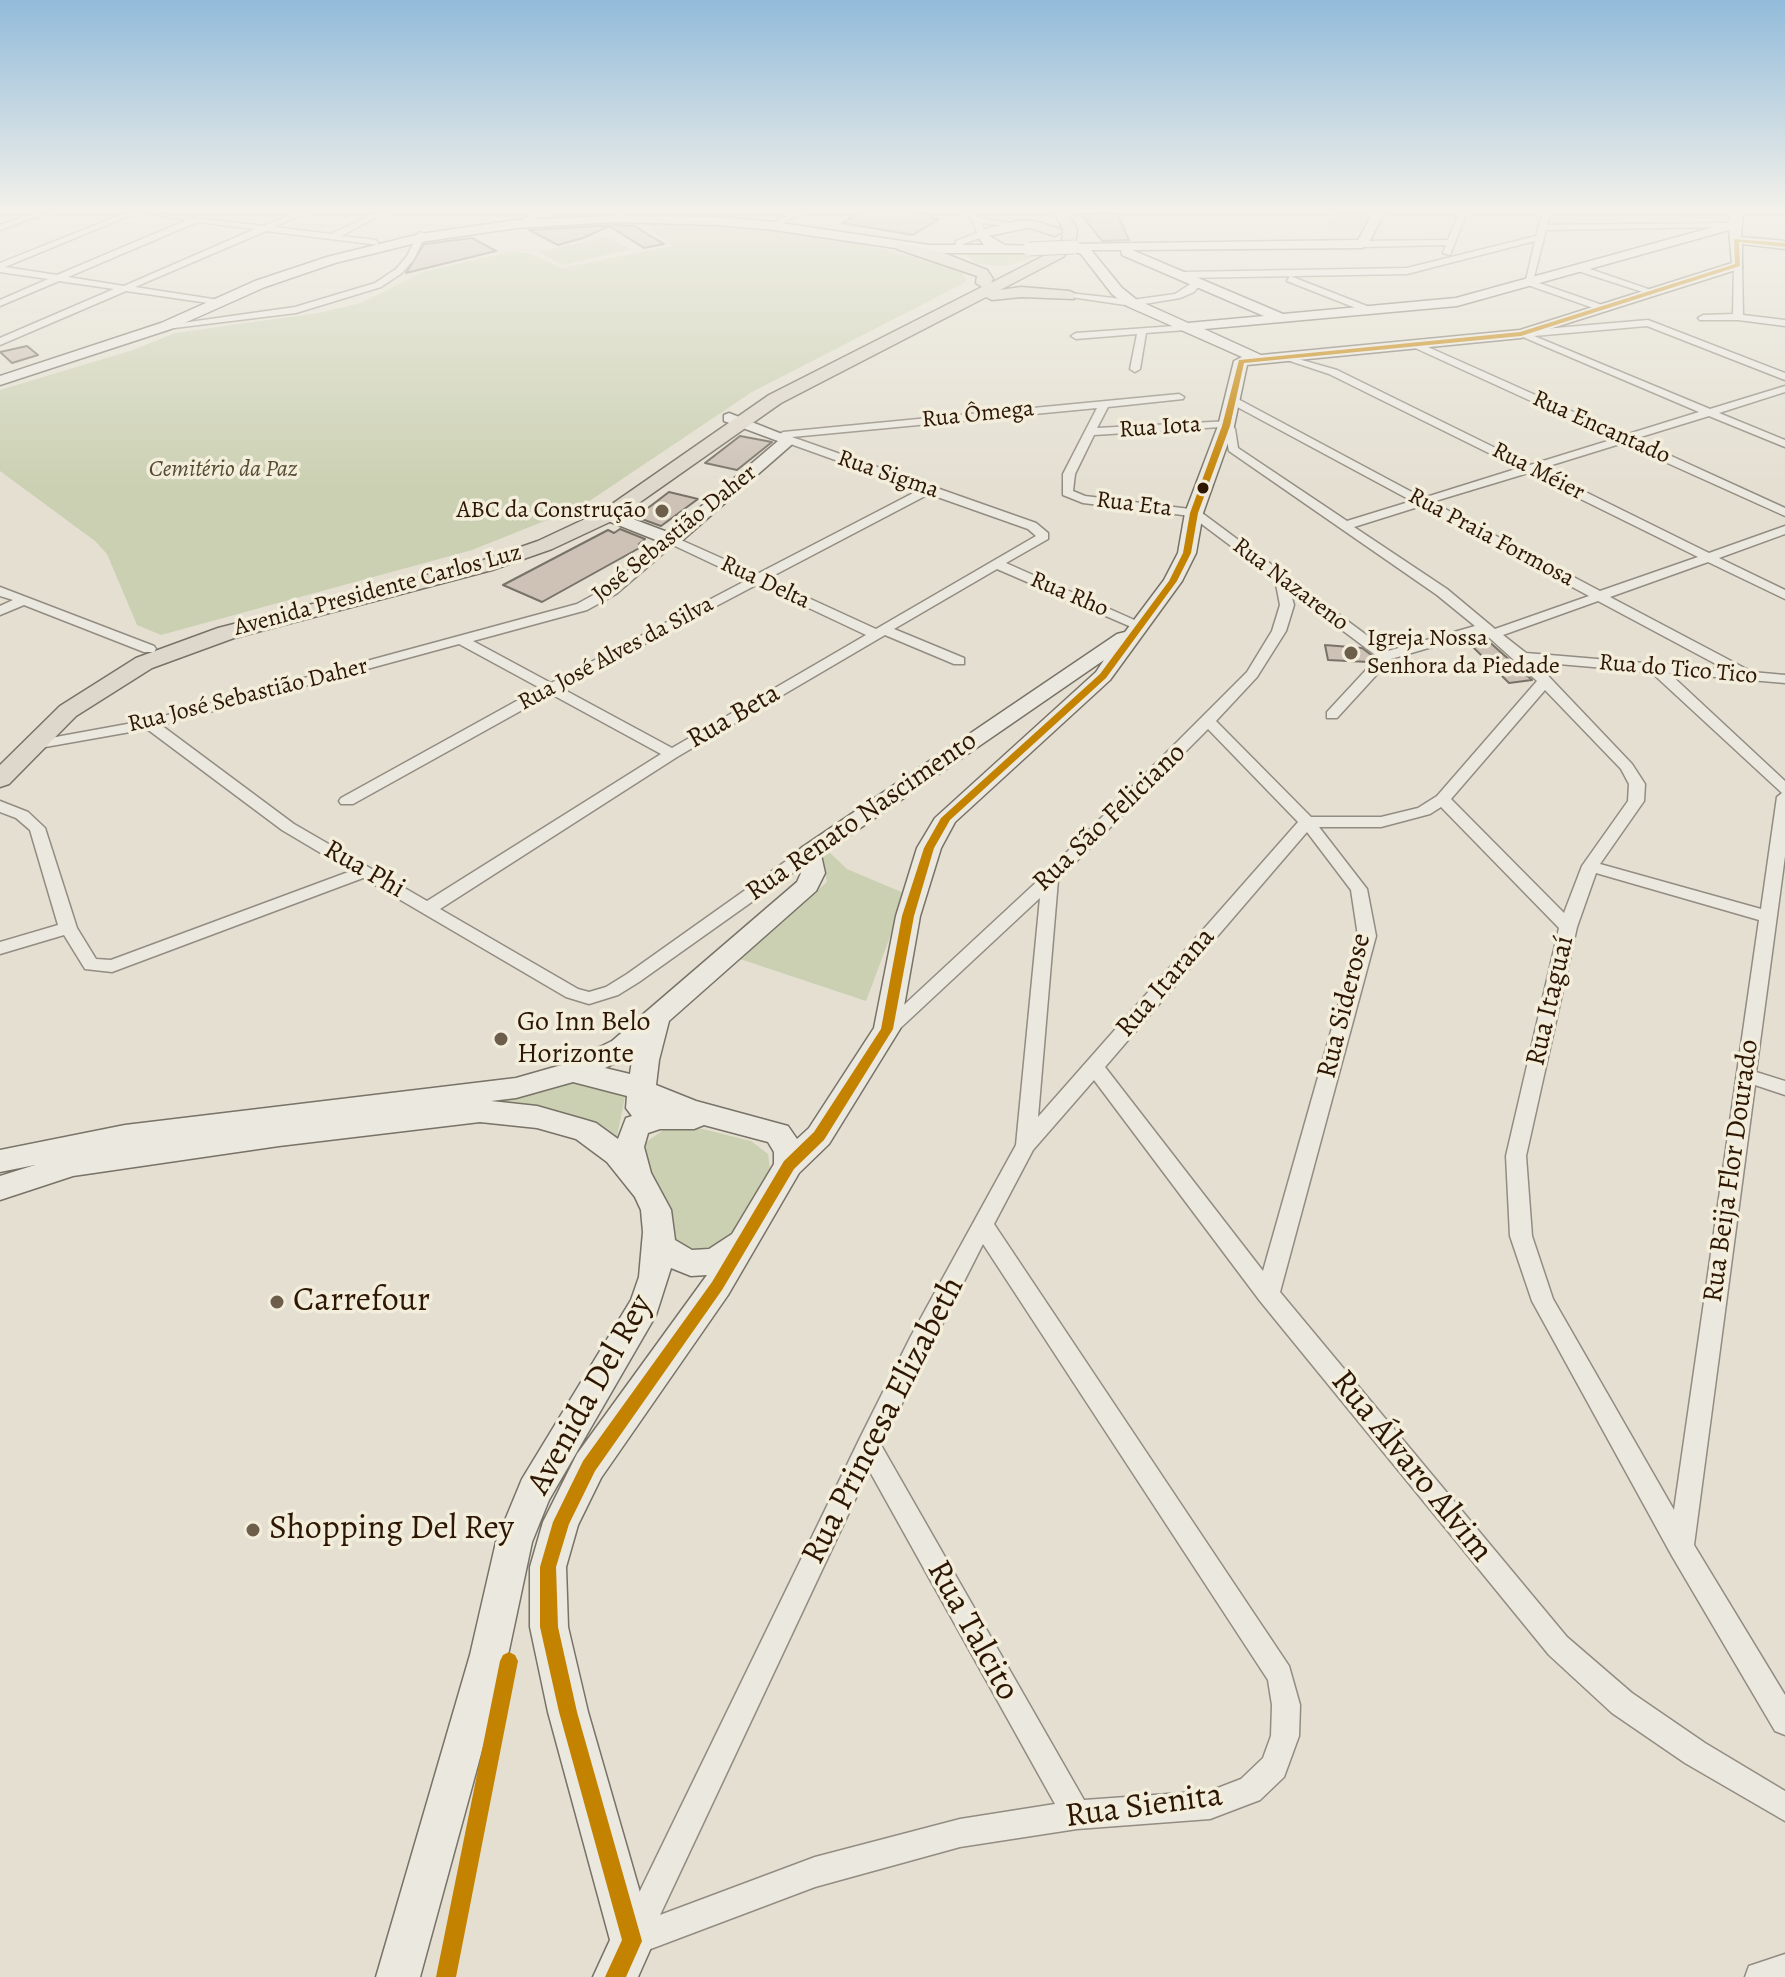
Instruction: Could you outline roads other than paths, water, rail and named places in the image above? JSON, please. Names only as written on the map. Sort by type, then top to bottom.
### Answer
[{"type":"main road","name":"Avenida Presidente Carlos Luz","points":[[0,779],[68,711],[144,663],[226,633],[485,566],[545,545],[609,515],[767,393],[941,304]]},
{"type":"main road","name":"Avenida Presidente Carlos Luz","points":[[0,756],[50,709],[84,684],[149,649],[223,624],[474,558],[534,538],[594,511],[735,420],[958,304]]},
{"type":"street","points":[[0,342],[91,304]]},
{"type":"street","points":[[0,374],[151,326],[206,304]]},
{"type":"street","points":[[0,381],[166,326],[208,304]]},
{"type":"street","points":[[166,326],[322,304]]},
{"type":"street","points":[[1135,304],[1244,356],[1287,357],[1648,323],[1785,377]]},
{"type":"street","points":[[1249,304],[1281,318]]},
{"type":"street","points":[[1354,304],[1398,320]]},
{"type":"street","points":[[1080,336],[1432,304]]},
{"type":"street","points":[[1591,304],[1602,308]]},
{"type":"street","points":[[1521,334],[1614,304]]},
{"type":"street","points":[[1738,304],[1738,317]]},
{"type":"street","points":[[1703,318],[1738,317],[1785,325]]},
{"type":"street","points":[[1135,369],[1142,331]]},
{"type":"street","points":[[1427,331],[1455,341]]},
{"type":"street","points":[[1521,334],[1785,444]]},
{"type":"street","name":"Rua Encantado","points":[[1416,345],[1630,439],[1785,512]]},
{"type":"street","points":[[624,1959],[549,1627],[548,1567],[561,1522],[589,1466],[717,1286],[789,1165],[819,1136],[887,1029],[908,916],[929,848],[946,818],[1103,676],[1173,581],[1187,553],[1194,513],[1226,425],[1244,356]]},
{"type":"street","name":"Rua Méier","points":[[1287,357],[1333,372],[1785,595]]},
{"type":"street","points":[[1344,526],[1785,389]]},
{"type":"street","name":"Rua Ômega","points":[[782,438],[1179,397]]},
{"type":"street","name":"Rua Praia Formosa","points":[[1232,400],[1749,676]]},
{"type":"street","points":[[1093,432],[1105,403]]},
{"type":"street","name":"Rua Sigma","points":[[735,420],[1032,526],[1042,530],[1044,536]]},
{"type":"street","name":"Rua Iota","points":[[1093,432],[1226,425]]},
{"type":"street","name":"Rua Itaguaí","points":[[1226,425],[1230,429],[1233,449],[1442,592],[1522,657],[1627,767],[1637,784],[1636,801],[1590,866],[1568,927],[1516,1156],[1521,1236],[1543,1301],[1681,1547],[1785,1721]]},
{"type":"street","name":"Rua Eta","points":[[1093,432],[1066,482],[1067,493],[1194,513]]},
{"type":"street","name":"José Sebastião Daher","points":[[461,640],[559,614],[598,600],[672,540],[782,438]]},
{"type":"street","name":"Rua José Alves da Silva","points":[[347,801],[553,687],[929,489]]},
{"type":"street","name":"Rua Nazareno","points":[[1194,513],[1386,656]]},
{"type":"street","name":"Rua Delta","points":[[609,515],[880,632],[959,661]]},
{"type":"street","points":[[1332,715],[1386,656],[1489,630],[1785,530]]},
{"type":"street","name":"Rua Beta","points":[[429,908],[672,754],[1044,536]]},
{"type":"street","name":"Rua Rho","points":[[997,564],[1138,630]]},
{"type":"street","name":"Rua São Feliciano","points":[[887,1029],[1050,879],[1252,674],[1279,631],[1287,605],[1281,579]]},
{"type":"street","points":[[0,591],[149,649]]},
{"type":"street","points":[[0,611],[24,600]]},
{"type":"street","name":"Rua Renato Nascimento","points":[[589,998],[612,991],[633,978],[1100,652],[1138,630]]},
{"type":"street","points":[[461,640],[672,754]]},
{"type":"street","name":"Rua José Sebastião Daher","points":[[34,745],[150,724],[461,640]]},
{"type":"street","name":"Rua do Tico Tico","points":[[1522,657],[1785,679]]},
{"type":"street","points":[[1655,668],[1785,789]]},
{"type":"street","points":[[1307,822],[1370,822],[1401,819],[1424,811],[1442,799],[1546,680]]},
{"type":"street","name":"Rua Siderose","points":[[1208,721],[1307,822],[1359,889],[1367,936],[1268,1294]]},
{"type":"street","name":"Rua Phi","points":[[150,724],[288,827],[572,993],[589,998]]},
{"type":"street","name":"Rua Beija Flor Dourado","points":[[1681,1547],[1766,916],[1785,797]]},
{"type":"street","points":[[1442,799],[1568,927]]},
{"type":"street","points":[[0,806],[22,815],[37,828],[68,928],[91,965],[112,966],[367,871]]},
{"type":"street","name":"Rua Itarana","points":[[1026,1145],[1307,822]]},
{"type":"street","points":[[0,1161],[125,1136],[516,1088],[573,1072],[622,1048],[807,886],[813,873],[809,853]]},
{"type":"street","points":[[1590,866],[1766,916]]},
{"type":"street","name":"Rua Princesa Elizabeth","points":[[624,1959],[868,1446],[919,1343],[1026,1145],[1050,879]]},
{"type":"street","points":[[0,948],[68,928]]},
{"type":"street","points":[[636,1173],[630,1147],[644,1093],[645,1060],[657,1018]]},
{"type":"street","name":"Rua Álvaro Alvim","points":[[1094,1066],[1268,1294],[1558,1646],[1622,1703],[1695,1753],[1785,1807]]},
{"type":"street","points":[[573,1072],[598,1075],[717,1119],[778,1134],[789,1150],[789,1165]]},
{"type":"street","points":[[1745,1075],[1785,1088]]},
{"type":"street","name":"Avenida Del Rey","points":[[0,1188],[73,1165],[279,1135],[480,1111],[537,1117],[586,1131],[636,1173],[656,1210],[655,1277],[645,1305],[560,1445],[535,1491],[514,1542],[489,1655],[398,1977]]},
{"type":"street","points":[[636,1126],[659,1118],[717,1119]]},
{"type":"street","name":"Rua Sienita","points":[[624,1959],[815,1872],[960,1833],[1077,1815],[1210,1805],[1250,1790],[1274,1767],[1285,1736],[1286,1705],[1280,1675],[984,1227]]},
{"type":"street","points":[[658,1232],[661,1245],[669,1254],[691,1263],[713,1262],[744,1237]]},
{"type":"street","name":"Rua Talcito","points":[[868,1446],[1077,1815]]},
{"type":"street","points":[[1760,1977],[1785,1969]]},
{"type":"place","name":"ABC da Construção","points":[[662,511]]},
{"type":"place","name":"Igreja Nossa Senhora da Piedade","points":[[1351,653]]},
{"type":"place","name":"Go Inn Belo Horizonte","points":[[501,1039]]},
{"type":"place","name":"Carrefour","points":[[277,1302]]},
{"type":"place","name":"Shopping Del Rey","points":[[253,1530]]},
{"type":"park label","name":"Cemitério da Paz","points":[[223,470]]}]
